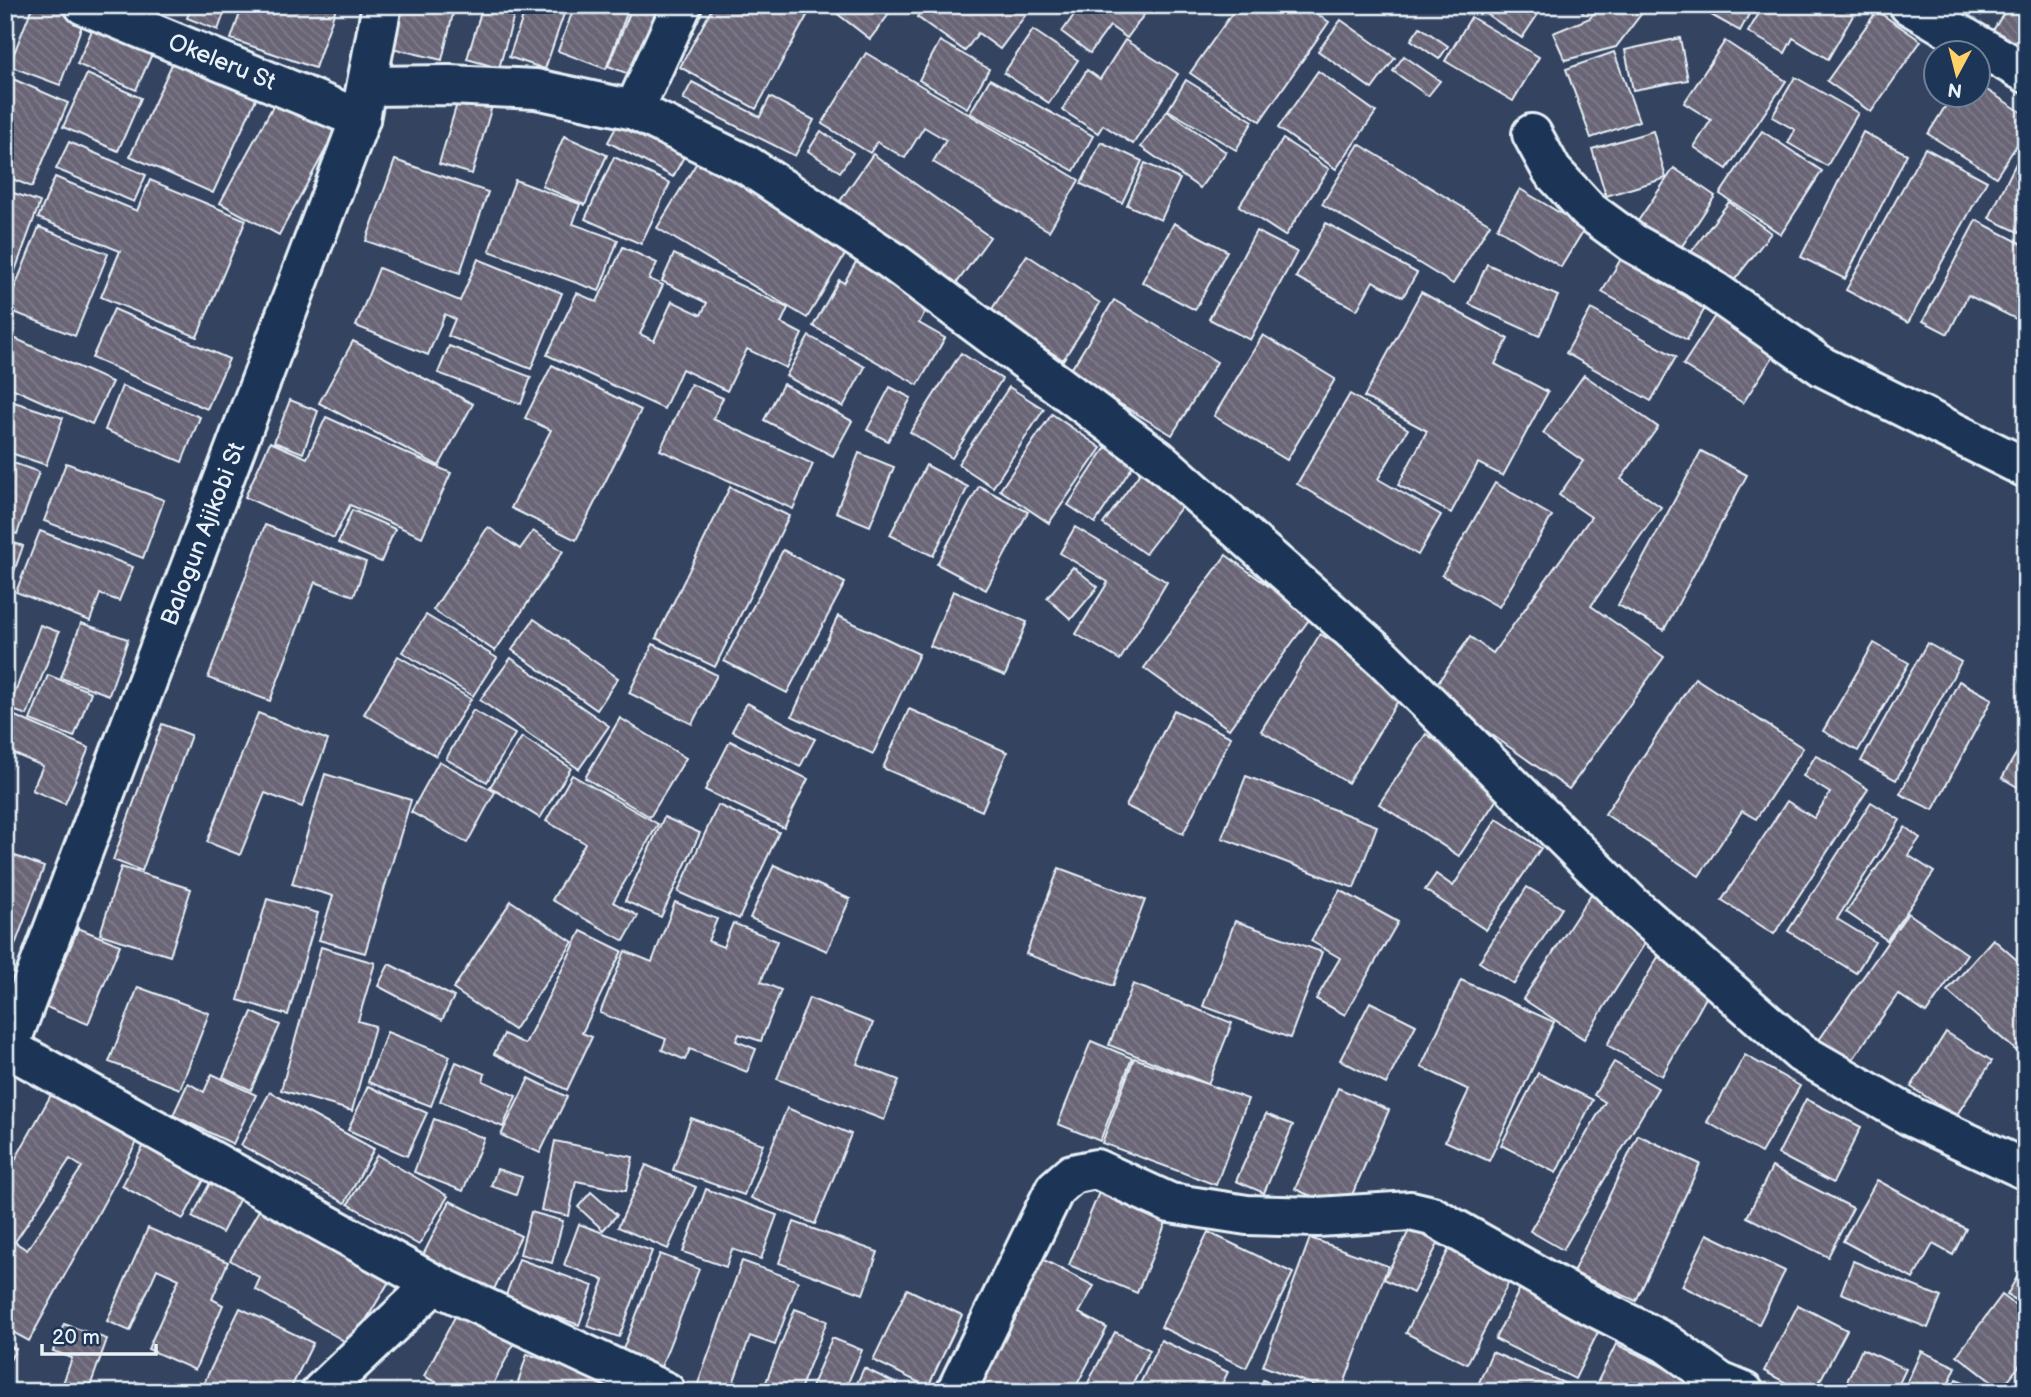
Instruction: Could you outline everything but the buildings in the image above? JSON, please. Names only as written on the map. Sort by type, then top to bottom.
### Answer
[{"type":"street","name":"Okeleru St","points":[[84,5],[363,103]]},
{"type":"street","name":"Balogun Ajikobi St","points":[[6,1050],[363,103],[382,5]]},
{"type":"street","points":[[634,110],[682,5]]},
{"type":"street","points":[[1909,5],[2026,73]]},
{"type":"street","points":[[363,103],[449,85],[536,89],[634,110],[747,165],[891,260],[1159,460],[1383,657],[1633,906],[1801,1053],[1910,1116],[2025,1166]]},
{"type":"street","points":[[1532,134],[1552,171],[1588,209],[1633,243],[1696,278],[1824,367],[2026,468]]},
{"type":"street","points":[[6,1050],[434,1284],[666,1392]]},
{"type":"street","points":[[957,1392],[1055,1189],[1072,1174],[1096,1169],[1170,1203],[1247,1215],[1318,1217],[1411,1211],[1432,1216],[1581,1300],[1666,1343],[1720,1382],[1744,1392]]},
{"type":"street","points":[[321,1392],[434,1284]]}]
